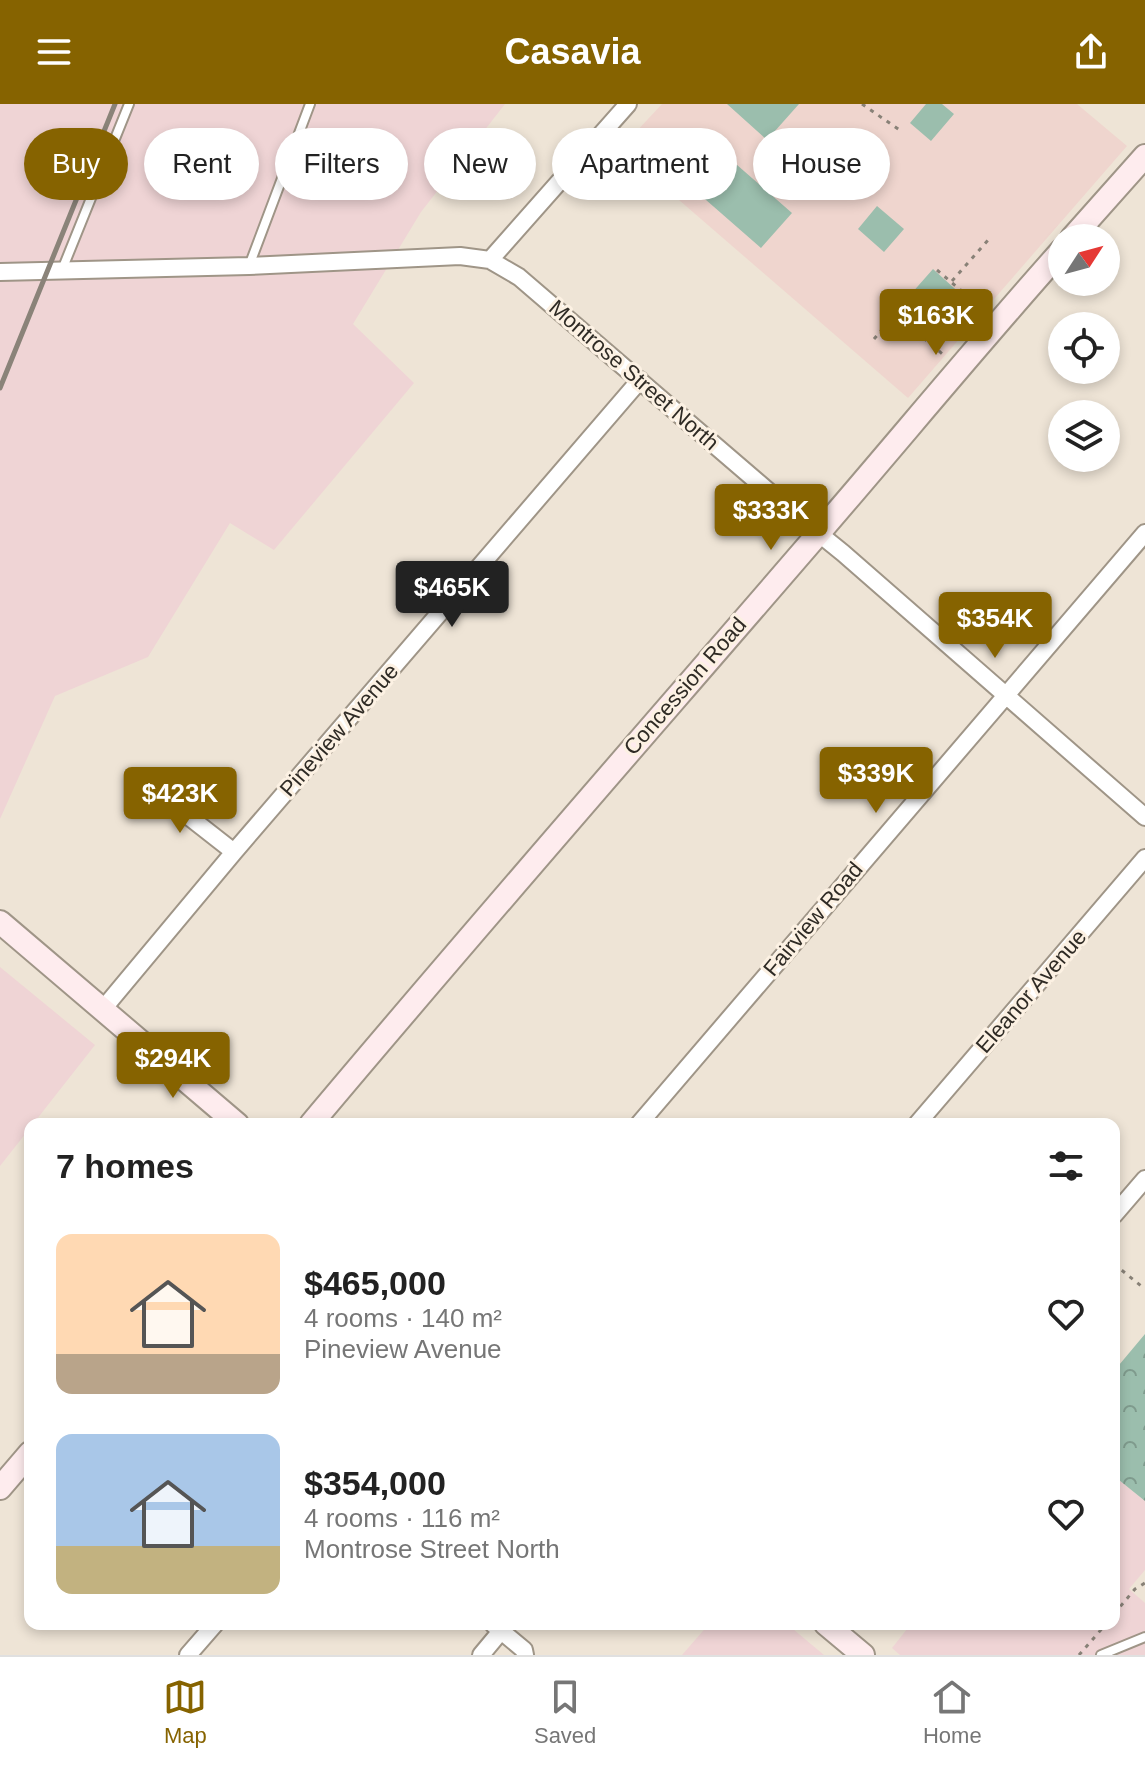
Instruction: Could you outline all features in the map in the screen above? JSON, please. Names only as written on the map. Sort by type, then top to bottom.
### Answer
[{"type":"main road","points":[[1084,224],[1145,156]]},
{"type":"main road","name":"Concession Road","points":[[316,1118],[1048,266]]},
{"type":"main road","points":[[0,922],[230,1118]]},
{"type":"main road","points":[[0,1488],[24,1460]]},
{"type":"main road","points":[[833,1630],[863,1655]]},
{"type":"street","points":[[490,260],[628,104]]},
{"type":"street","name":"Montrose Street North","points":[[0,272],[249,266],[460,256],[490,260],[519,277],[1145,817]]},
{"type":"street","name":"Pineview Avenue","points":[[103,1009],[640,380]]},
{"type":"street","name":"Fairview Road","points":[[644,1118],[1145,533]]},
{"type":"street","points":[[151,787],[234,852]]},
{"type":"street","name":"Eleanor Avenue","points":[[925,1118],[1145,858]]},
{"type":"street","points":[[1120,1208],[1145,1179]]},
{"type":"street","points":[[188,1655],[210,1630]]},
{"type":"street","points":[[481,1655],[496,1630]]},
{"type":"street","points":[[499,1630],[524,1650],[525,1655]]},
{"type":"lane","points":[[62,270],[129,104]]},
{"type":"lane","points":[[249,266],[310,104]]},
{"type":"lane","points":[[1101,1655],[1145,1637]]},
{"type":"path","points":[[862,104],[901,131]]},
{"type":"path","points":[[952,282],[989,239]]},
{"type":"path","points":[[937,270],[985,311]]},
{"type":"path","points":[[874,339],[895,314],[946,357]]},
{"type":"path","points":[[1120,1269],[1145,1289]]},
{"type":"path","points":[[1120,1607],[1135,1589],[1145,1583]]},
{"type":"path","points":[[1079,1655],[1101,1630]]},
{"type":"shaded area","points":[[0,104],[505,104],[486,128],[424,128],[424,200],[430,200],[353,324],[414,383],[274,550],[230,523],[148,657],[55,696],[0,819]]},
{"type":"shaded area","points":[[662,104],[1077,104],[1127,146],[1059,224],[1048,224],[1048,237],[908,398],[679,200],[737,200],[737,128],[640,128]]},
{"type":"shaded area","points":[[0,967],[95,1045],[38,1118],[24,1118],[24,1136],[0,1166]]},
{"type":"shaded area","points":[[1120,1481],[1145,1501],[1145,1570],[1129,1589],[1145,1603],[1145,1655],[900,1655],[892,1648],[906,1630],[1120,1630]]},
{"type":"shaded area","points":[[704,1630],[794,1630],[824,1655],[682,1655]]},
{"type":"green space","points":[[727,104],[799,104],[778,128],[754,128]]},
{"type":"green space","points":[[926,104],[942,104],[954,114],[931,141],[910,123]]},
{"type":"green space","points":[[737,165],[753,179],[753,200],[777,200],[792,213],[761,248],[706,200],[737,200]]},
{"type":"green space","points":[[877,206],[904,229],[884,252],[858,229]]},
{"type":"green space","points":[[933,269],[974,306],[944,340],[903,303]]},
{"type":"green space","points":[[1145,1334],[1145,1501],[1120,1481],[1120,1364]]},
{"type":"railway","points":[[0,388],[115,104]]}]
